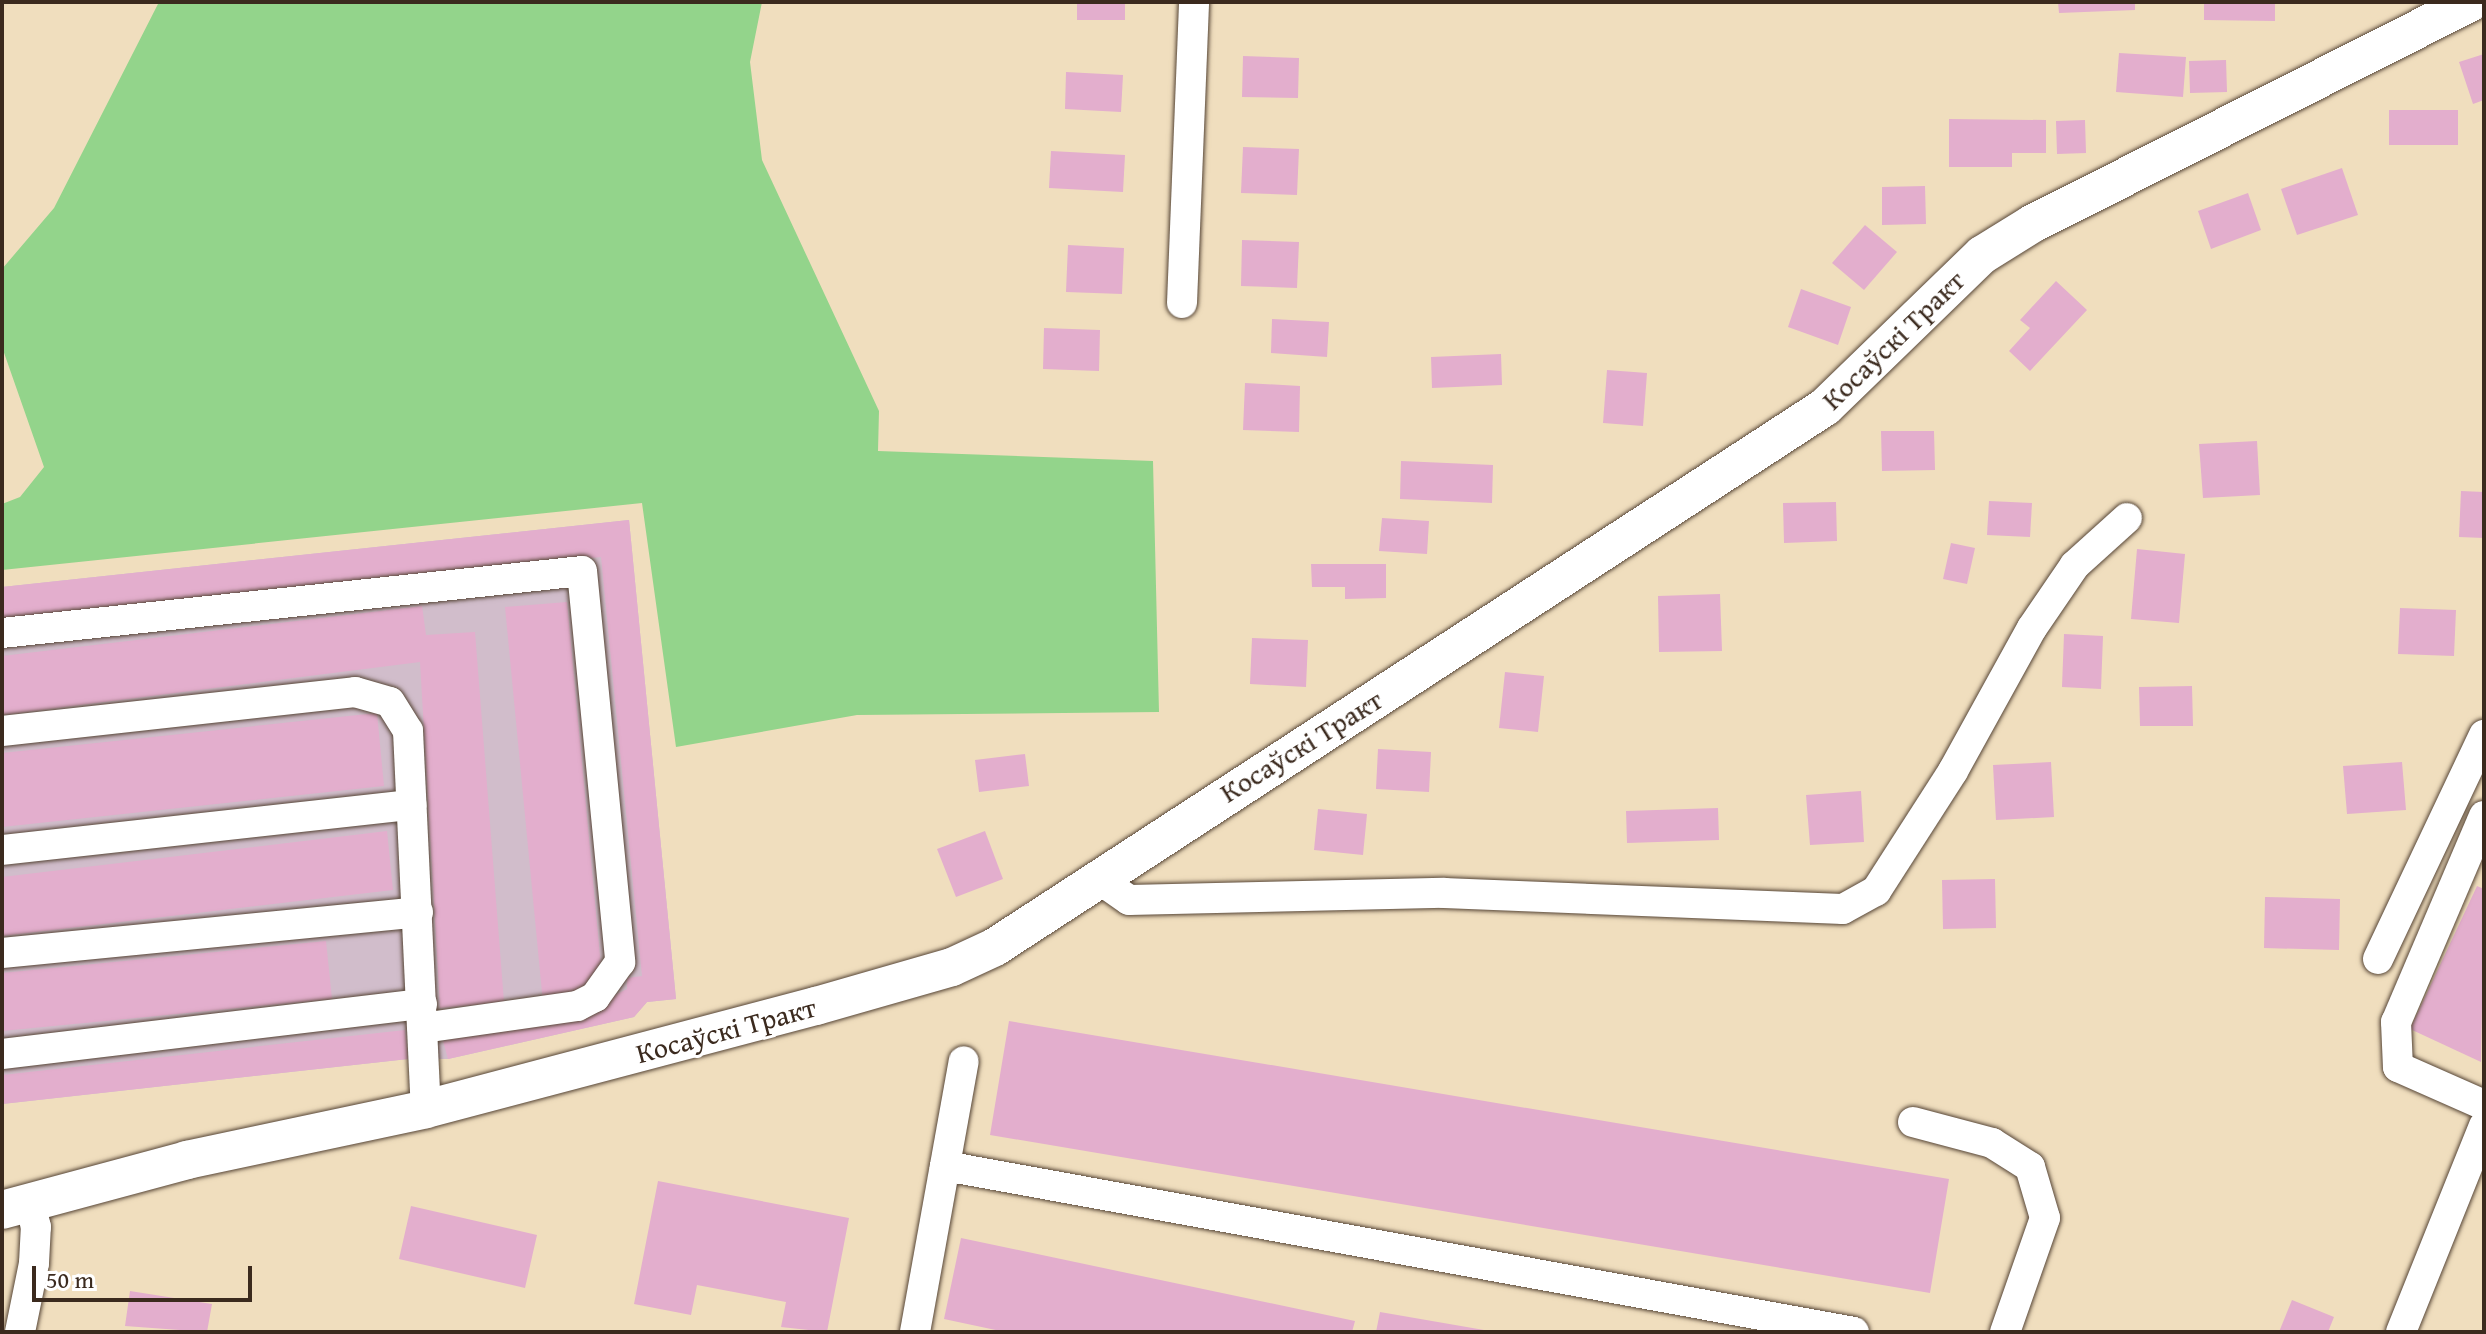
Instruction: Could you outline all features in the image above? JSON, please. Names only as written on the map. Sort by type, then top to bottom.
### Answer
[{"type":"main road","name":"Косаўскі Тракт","points":[[16,1206],[187,1160],[426,1109],[952,967],[995,947],[1096,877],[1825,407],[1982,255],[2032,224],[2471,2]]},
{"type":"street","points":[[1182,303],[1194,2]]},
{"type":"street","points":[[1096,877],[1129,900],[1444,893],[1843,909],[1876,891],[1953,771],[2032,628],[2075,565],[2127,518]]},
{"type":"street","points":[[2,633],[582,571],[620,962],[595,997],[577,1006],[423,1016],[2,1054]]},
{"type":"street","points":[[2,731],[355,692],[390,702],[408,731],[426,1109]]},
{"type":"street","points":[[2378,959],[2484,735]]},
{"type":"street","points":[[2,850],[412,805]]},
{"type":"street","points":[[2484,816],[2396,1022],[2398,1067],[2484,1105]]},
{"type":"street","points":[[2,953],[418,912]]},
{"type":"street","points":[[915,1332],[964,1061]]},
{"type":"street","points":[[1913,1122],[1992,1143],[2030,1167],[2045,1218],[2005,1332]]},
{"type":"street","points":[[2401,1332],[2484,1126]]},
{"type":"street","points":[[945,1166],[1854,1332]]},
{"type":"street","points":[[16,1206],[36,1227],[26,1331]]},
{"type":"street","points":[[2,1297],[30,1284]]},
{"type":"shaded area","points":[[629,520],[676,999],[647,1002],[634,1017],[448,1059],[408,1059],[2,1104],[2,587]]},
{"type":"green space","points":[[159,2],[762,2],[750,62],[762,160],[879,411],[878,451],[1153,461],[1159,712],[857,715],[676,747],[642,503],[2,570],[2,504],[20,497],[44,467],[2,347],[2,269],[54,208]]},
{"type":"building","points":[[1077,2],[1125,2],[1125,20],[1077,20]]},
{"type":"building","points":[[2058,2],[2135,2],[2135,10],[2059,13]]},
{"type":"building","points":[[2204,2],[2275,2],[2275,21],[2204,20]]},
{"type":"building","points":[[2119,53],[2186,57],[2183,97],[2116,92]]},
{"type":"building","points":[[2484,54],[2484,100],[2473,104],[2459,62]]},
{"type":"building","points":[[1243,56],[1299,58],[1298,98],[1242,97]]},
{"type":"building","points":[[2226,60],[2227,92],[2190,93],[2189,61]]},
{"type":"building","points":[[1066,72],[1123,75],[1121,112],[1065,109]]},
{"type":"building","points":[[2389,110],[2458,110],[2458,145],[2389,145]]},
{"type":"building","points":[[1949,119],[2046,120],[2046,153],[2012,153],[2012,167],[1949,167]]},
{"type":"building","points":[[2085,120],[2086,153],[2057,154],[2056,121]]},
{"type":"building","points":[[1243,147],[1299,149],[1297,195],[1241,193]]},
{"type":"building","points":[[1051,151],[1125,155],[1123,192],[1049,188]]},
{"type":"building","points":[[2342,168],[2358,215],[2297,235],[2281,189]]},
{"type":"building","points":[[1925,186],[1926,224],[1882,225],[1882,187]]},
{"type":"building","points":[[2248,193],[2261,230],[2211,249],[2198,211]]},
{"type":"building","points":[[1865,225],[1897,252],[1864,290],[1832,263]]},
{"type":"building","points":[[1242,240],[1299,242],[1297,288],[1241,286]]},
{"type":"building","points":[[1068,245],[1124,248],[1122,294],[1066,292]]},
{"type":"building","points":[[2056,281],[2087,310],[2030,371],[2009,351],[2030,328],[2020,320]]},
{"type":"building","points":[[1801,289],[1851,307],[1838,345],[1788,327]]},
{"type":"building","points":[[1272,319],[1329,322],[1327,357],[1271,353]]},
{"type":"building","points":[[1044,328],[1100,330],[1099,371],[1043,369]]},
{"type":"building","points":[[1501,354],[1502,385],[1432,388],[1431,357]]},
{"type":"building","points":[[1607,370],[1647,373],[1643,426],[1603,423]]},
{"type":"building","points":[[1245,383],[1300,386],[1299,432],[1243,430]]},
{"type":"building","points":[[1881,431],[1934,431],[1935,470],[1882,471]]},
{"type":"building","points":[[2257,441],[2260,495],[2203,498],[2199,444]]},
{"type":"building","points":[[1401,461],[1493,465],[1492,503],[1400,499]]},
{"type":"building","points":[[2461,491],[2484,492],[2484,538],[2459,537]]},
{"type":"building","points":[[1989,501],[2032,503],[2030,537],[1987,535]]},
{"type":"building","points":[[1836,502],[1837,541],[1784,543],[1783,503]]},
{"type":"building","points":[[1382,518],[1429,521],[1427,554],[1379,551]]},
{"type":"building","points":[[629,520],[676,999],[647,1002],[634,1017],[448,1059],[443,1041],[584,1010],[627,989],[627,978],[642,976],[601,557],[2,619],[2,587]]},
{"type":"building","points":[[1951,543],[1975,548],[1967,584],[1943,579]]},
{"type":"building","points":[[2137,549],[2185,554],[2179,623],[2131,619]]},
{"type":"building","points":[[1311,564],[1386,564],[1386,598],[1345,599],[1345,587],[1312,587]]},
{"type":"building","points":[[1720,594],[1722,651],[1659,652],[1658,596]]},
{"type":"building","points":[[567,602],[602,977],[574,1000],[543,1003],[505,607]]},
{"type":"building","points":[[422,606],[426,635],[475,632],[504,1002],[440,1008],[420,662],[2,715],[2,656]]},
{"type":"building","points":[[2400,608],[2456,610],[2454,656],[2398,654]]},
{"type":"building","points":[[2064,634],[2103,636],[2101,689],[2062,687]]},
{"type":"building","points":[[1252,638],[1308,640],[1306,687],[1250,684]]},
{"type":"building","points":[[1505,672],[1544,676],[1538,732],[1499,728]]},
{"type":"building","points":[[2192,686],[2193,726],[2140,726],[2139,687]]},
{"type":"building","points":[[377,713],[384,786],[2,827],[2,753]]},
{"type":"building","points":[[1378,749],[1431,752],[1429,792],[1376,789]]},
{"type":"building","points":[[1025,754],[1029,786],[979,792],[975,760]]},
{"type":"building","points":[[2051,762],[2054,817],[1996,820],[1993,765]]},
{"type":"building","points":[[2402,762],[2406,810],[2347,814],[2343,766]]},
{"type":"building","points":[[1861,791],[1864,842],[1810,845],[1806,795]]},
{"type":"building","points":[[1718,808],[1719,840],[1627,843],[1626,811]]},
{"type":"building","points":[[1318,809],[1367,814],[1363,855],[1314,850]]},
{"type":"building","points":[[387,831],[393,890],[2,936],[2,877]]},
{"type":"building","points":[[985,831],[1003,879],[956,897],[937,849]]},
{"type":"building","points":[[1995,879],[1996,928],[1943,929],[1942,880]]},
{"type":"building","points":[[2477,886],[2484,889],[2481,1062],[2410,1029]]},
{"type":"building","points":[[2265,897],[2340,899],[2339,950],[2264,948]]},
{"type":"building","points":[[326,941],[332,999],[2,1031],[2,973]]},
{"type":"building","points":[[1009,1021],[1949,1179],[1930,1293],[990,1135]]},
{"type":"building","points":[[405,1030],[408,1059],[2,1104],[2,1075]]},
{"type":"building","points":[[658,1181],[849,1218],[827,1332],[781,1327],[786,1302],[697,1285],[691,1315],[634,1304]]},
{"type":"building","points":[[411,1206],[537,1235],[525,1288],[399,1259]]},
{"type":"building","points":[[961,1238],[1355,1321],[1352,1332],[1005,1332],[944,1319]]},
{"type":"building","points":[[130,1291],[212,1304],[207,1332],[125,1326]]},
{"type":"building","points":[[2292,1300],[2334,1317],[2328,1332],[2279,1332]]},
{"type":"building","points":[[1380,1312],[1484,1330],[1484,1332],[1376,1332]]}]
